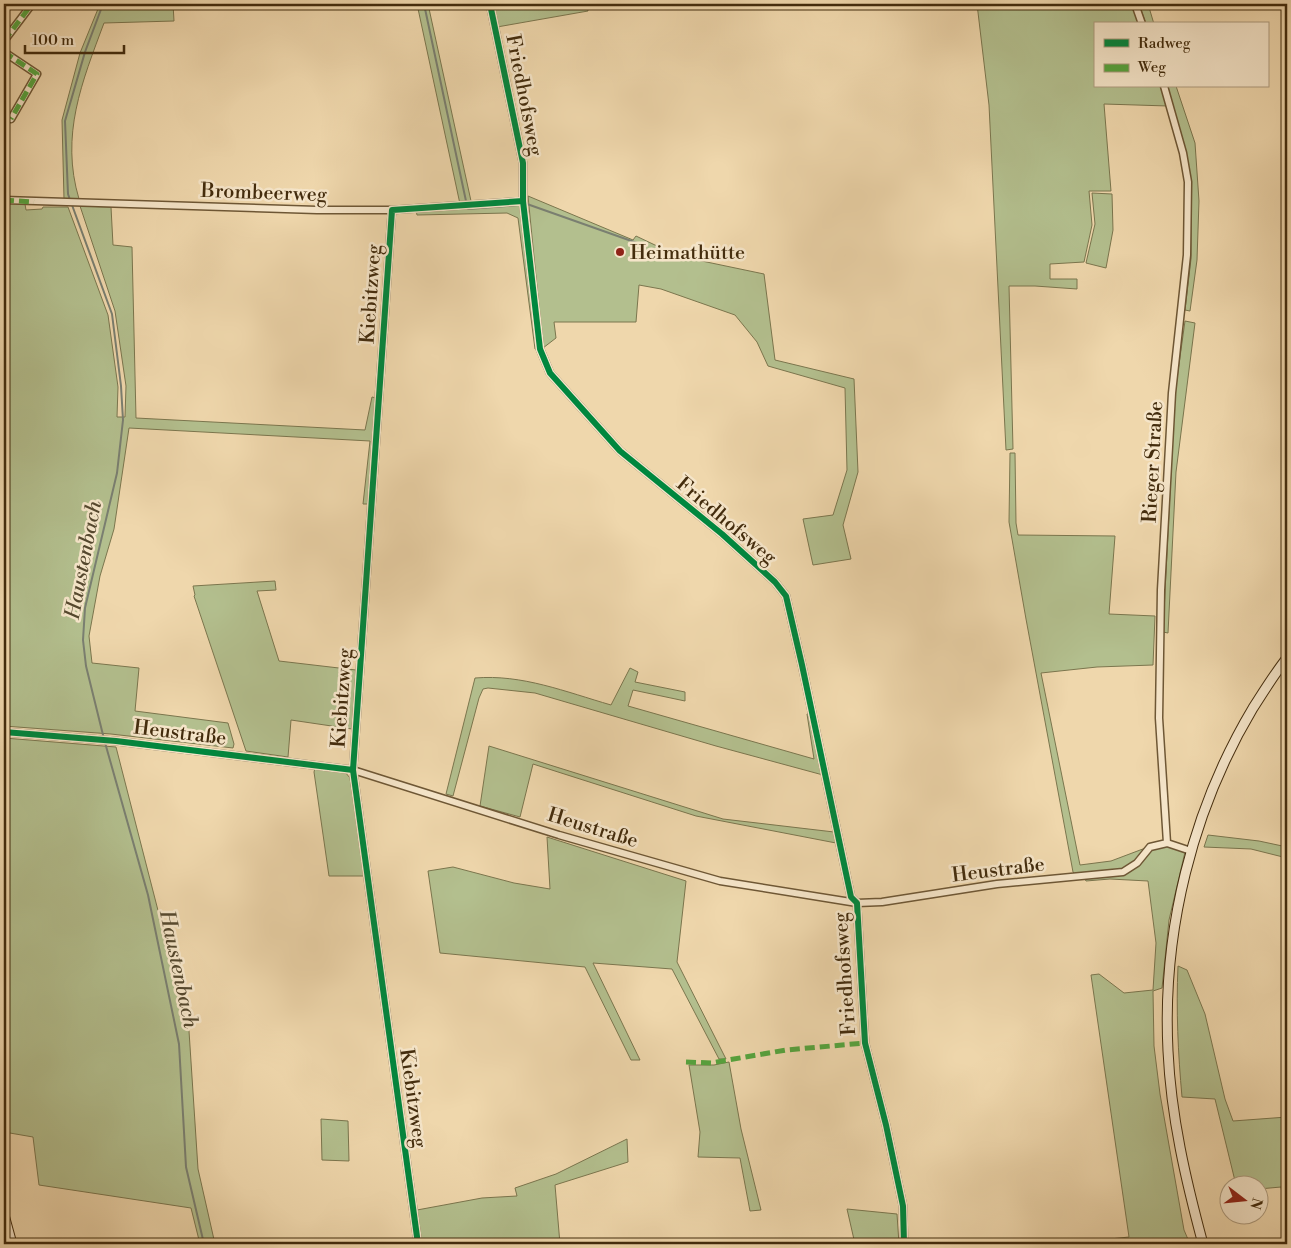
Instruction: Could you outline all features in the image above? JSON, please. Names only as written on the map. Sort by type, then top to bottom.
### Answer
[{"type":"main road","points":[[1203,1244],[1188,1188],[1174,1114],[1168,1052],[1168,979],[1175,920],[1191,851],[1227,754],[1262,694],[1287,658]]},
{"type":"main road","points":[[4,1215],[12,1244]]},
{"type":"street","points":[[4,41],[32,4]]},
{"type":"street","name":"Friedhofsweg","points":[[490,4],[523,163],[522,201],[540,349],[550,373],[620,451],[722,534],[775,582],[786,596],[805,675],[851,897],[857,904],[865,1043],[886,1125],[903,1206],[904,1244]]},
{"type":"street","points":[[1135,4],[1141,22]]},
{"type":"street","points":[[4,52],[37,74],[12,119]]},
{"type":"street","name":"Rieger Straße","points":[[1165,88],[1183,153],[1188,182],[1187,255],[1172,393],[1161,590],[1159,718],[1167,843]]},
{"type":"street","name":"Brombeerweg","points":[[4,200],[317,210],[392,210],[522,201]]},
{"type":"street","name":"Kiebitzweg","points":[[392,210],[352,770],[418,1244]]},
{"type":"street","name":"Heustraße","points":[[4,732],[99,739],[352,770],[559,835],[720,881],[857,904],[882,902],[997,884],[1123,872],[1137,863],[1150,848],[1167,843]]},
{"type":"street","points":[[1167,843],[1191,851]]},
{"type":"green space","points":[[100,4],[173,4],[174,21],[104,23],[88,66],[76,109],[72,153],[79,199],[64,199],[62,120],[80,53]]},
{"type":"green space","points":[[417,4],[428,4],[471,201],[460,204]]},
{"type":"green space","points":[[493,4],[587,4],[588,11],[497,27]]},
{"type":"green space","points":[[977,4],[1132,4],[1139,22],[1094,22],[1094,88],[1162,88],[1168,106],[1104,104],[1111,191],[1089,191],[1092,225],[1084,262],[1050,264],[1050,279],[1077,279],[1077,289],[1009,286],[1013,449],[1006,450],[989,105]]},
{"type":"green space","points":[[1139,4],[1148,4],[1153,22],[1145,22]]},
{"type":"green space","points":[[1168,88],[1177,88],[1195,143],[1199,201],[1197,260],[1190,311],[1185,310],[1191,259],[1191,182],[1186,153]]},
{"type":"green space","points":[[1092,193],[1112,194],[1113,230],[1106,268],[1086,263],[1095,224]]},
{"type":"green space","points":[[528,196],[633,240],[636,236],[678,256],[764,274],[775,360],[854,379],[858,472],[843,525],[851,559],[813,565],[803,519],[833,515],[847,470],[845,388],[768,366],[757,342],[735,315],[661,289],[639,285],[636,322],[554,322],[556,338],[543,348]]},
{"type":"green space","points":[[521,202],[538,350],[535,349],[518,218],[507,213],[417,215],[416,210]]},
{"type":"green space","points":[[4,203],[25,204],[26,210],[42,209],[43,207],[68,207],[108,315],[118,387],[117,417],[125,417],[126,386],[115,311],[80,206],[111,207],[113,245],[132,247],[136,418],[365,430],[372,397],[376,398],[368,504],[363,504],[370,441],[129,428],[114,529],[100,576],[89,636],[92,663],[139,668],[135,711],[228,723],[234,744],[233,748],[111,734],[4,726]]},
{"type":"green space","points":[[1185,321],[1195,323],[1176,472],[1168,633],[1163,632],[1175,393]]},
{"type":"green space","points":[[1010,453],[1015,453],[1016,523],[1018,535],[1115,536],[1109,614],[1155,616],[1153,665],[1097,667],[1041,673],[1080,865],[1111,861],[1164,841],[1169,847],[1185,852],[1169,920],[1162,988],[1153,991],[1154,1046],[1160,1094],[1184,1230],[1190,1244],[1062,1244],[1129,1237],[1091,975],[1099,974],[1124,993],[1153,990],[1156,943],[1148,881],[1110,879],[1086,881],[1082,874],[1075,874],[1073,872],[1009,522]]},
{"type":"green space","points":[[275,581],[276,590],[257,591],[279,661],[356,670],[352,729],[291,720],[288,757],[246,751],[194,596],[193,586]]},
{"type":"green space","points":[[630,668],[638,672],[635,682],[685,692],[685,701],[633,690],[628,706],[814,759],[807,714],[811,713],[823,775],[535,693],[488,688],[483,689],[479,698],[453,796],[446,794],[475,678],[492,677],[527,681],[611,705]]},
{"type":"green space","points":[[4,738],[116,747],[189,1031],[198,1169],[215,1244],[200,1244],[191,1208],[39,1185],[33,1137],[4,1132]]},
{"type":"green space","points":[[489,746],[723,819],[834,832],[836,843],[696,816],[533,764],[520,817],[480,806]]},
{"type":"green space","points":[[315,768],[345,772],[350,778],[365,876],[329,876],[314,772]]},
{"type":"green space","points":[[1208,835],[1259,841],[1287,847],[1287,858],[1251,849],[1204,847]]},
{"type":"green space","points":[[547,837],[686,881],[677,962],[726,1059],[719,1059],[672,969],[593,963],[640,1060],[631,1060],[585,967],[440,953],[428,871],[453,867],[514,883],[550,889]]},
{"type":"green space","points":[[1178,966],[1187,970],[1205,1014],[1225,1099],[1233,1121],[1287,1117],[1287,1224],[1281,1187],[1268,1188],[1268,1176],[1234,1176],[1215,1099],[1182,1097],[1177,999]]},
{"type":"green space","points":[[729,1062],[741,1129],[761,1210],[750,1211],[740,1158],[698,1157],[700,1132],[689,1065],[714,1065]]},
{"type":"green space","points":[[321,1119],[348,1121],[349,1161],[322,1160]]},
{"type":"green space","points":[[627,1139],[628,1162],[555,1185],[560,1244],[422,1244],[417,1210],[482,1198],[517,1196],[515,1188],[556,1174]]},
{"type":"green space","points":[[847,1209],[897,1214],[899,1244],[855,1244]]},
{"type":"waterway","name":"Haustenbach","points":[[70,200],[68,194],[65,121],[85,52],[103,4]]},
{"type":"waterway","points":[[424,4],[466,201]]},
{"type":"waterway","points":[[527,204],[640,244]]},
{"type":"waterway","name":"Haustenbach","points":[[72,205],[112,314],[121,386],[123,420],[117,473],[85,608],[83,640],[86,666],[104,739],[148,895],[179,1044],[186,1167],[204,1244]]},
{"type":"waterway","points":[[468,209],[519,205]]},
{"type":"marked path","points":[[4,41],[32,4]]},
{"type":"marked path","points":[[4,52],[37,74],[11,119]]},
{"type":"marked path","points":[[4,200],[34,202]]},
{"type":"marked path","points":[[686,1062],[711,1063],[786,1050],[865,1043]]},
{"type":"cycle path","points":[[490,4],[523,163],[523,201],[540,349],[550,373],[620,451],[722,534],[775,582],[786,596],[851,897],[857,903],[865,1043],[886,1125],[903,1206],[904,1244]]},
{"type":"cycle path","points":[[418,1244],[353,770],[392,210],[523,201]]},
{"type":"cycle path","points":[[4,732],[116,741],[353,770]]},
{"type":"place","name":"Heimathütte","points":[[620,252]]}]
